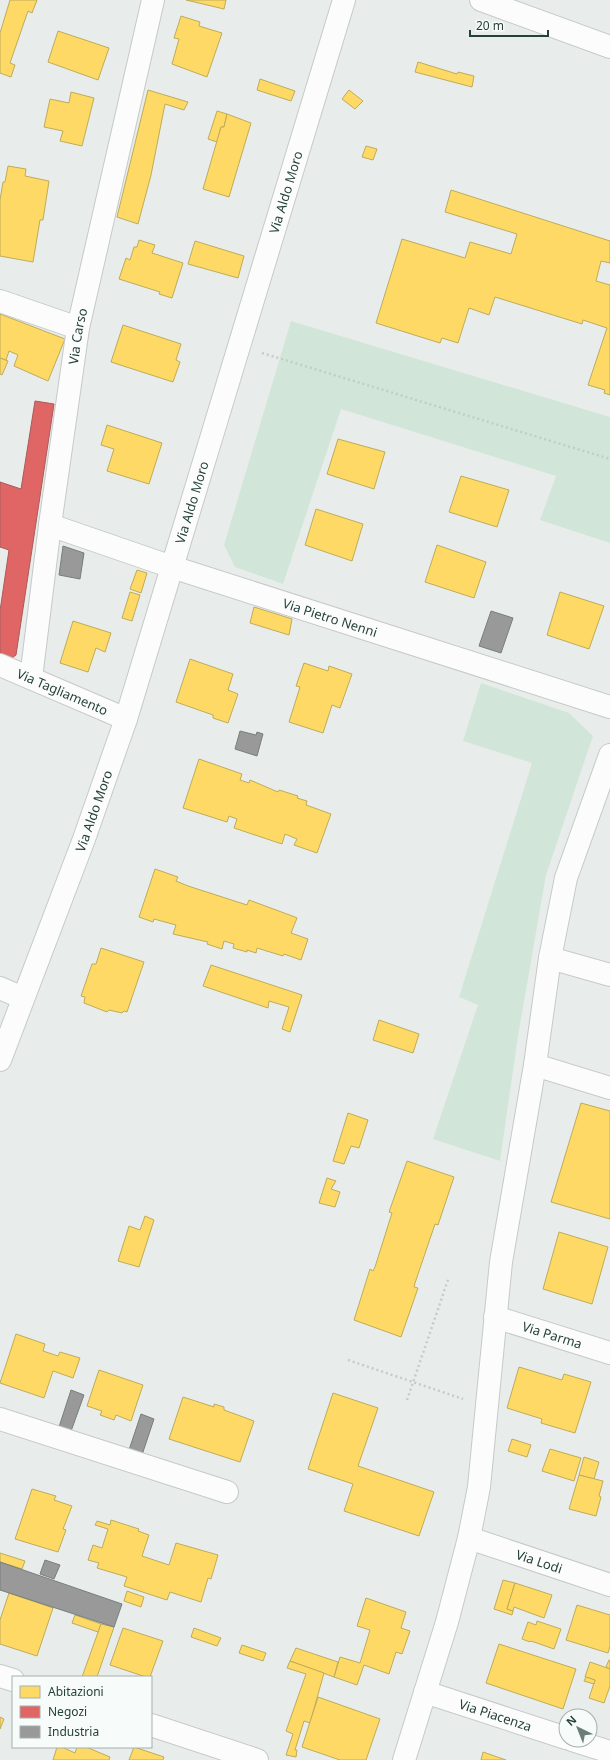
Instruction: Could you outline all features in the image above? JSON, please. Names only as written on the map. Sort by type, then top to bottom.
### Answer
[{"type":"street","name":"Via Carso","points":[[31,678],[50,525],[78,328],[153,0]]},
{"type":"street","name":"Via Aldo Moro","points":[[0,1060],[84,839],[126,719],[344,0]]},
{"type":"street","points":[[481,0],[610,47]]},
{"type":"street","points":[[0,301],[78,328]]},
{"type":"street","name":"Via Pietro Nenni","points":[[50,525],[172,567],[610,707]]},
{"type":"street","name":"Via Tagliamento","points":[[0,665],[126,719]]},
{"type":"street","points":[[404,1760],[447,1622],[469,1538],[479,1487],[501,1262],[535,1065],[550,958],[566,878],[606,782],[610,755]]},
{"type":"street","points":[[550,958],[610,975]]},
{"type":"street","points":[[0,988],[23,998]]},
{"type":"street","points":[[535,1065],[610,1088]]},
{"type":"street","name":"Via Parma","points":[[495,1317],[610,1354]]},
{"type":"street","points":[[0,1419],[227,1492]]},
{"type":"street","name":"Via Lodi","points":[[469,1538],[610,1585]]},
{"type":"street","points":[[0,1676],[12,1680]]},
{"type":"street","name":"Via Piacenza","points":[[425,1692],[558,1735]]},
{"type":"street","points":[[152,1725],[257,1760]]},
{"type":"street","points":[[597,1748],[610,1752]]},
{"type":"path","points":[[240,346],[610,459]]},
{"type":"path","points":[[407,1400],[449,1277]]},
{"type":"path","points":[[348,1360],[486,1408]]},
{"type":"green space","points":[[291,321],[610,417],[610,543],[540,520],[556,476],[341,409],[283,584],[235,567],[224,545]]},
{"type":"green space","points":[[481,683],[569,713],[593,736],[546,875],[518,1036],[500,1161],[433,1139],[478,1005],[459,997],[532,763],[463,741]]},
{"type":"building: Abitazioni","points":[[10,0],[37,0],[32,13],[28,11],[10,63],[15,65],[11,77],[0,73],[0,33]]},
{"type":"building: Abitazioni","points":[[186,0],[226,0],[224,9]]},
{"type":"building: Abitazioni","points":[[181,16],[200,22],[199,26],[222,33],[207,77],[172,64],[179,39],[174,38]]},
{"type":"building: Abitazioni","points":[[58,31],[109,48],[98,80],[48,62]]},
{"type":"building: Abitazioni","points":[[418,62],[457,74],[458,72],[474,76],[472,87],[415,72]]},
{"type":"building: Abitazioni","points":[[260,79],[295,91],[291,101],[257,90]]},
{"type":"building: Abitazioni","points":[[148,90],[188,102],[184,110],[165,104],[151,175],[138,224],[117,217]]},
{"type":"building: Abitazioni","points":[[349,90],[363,101],[355,109],[342,99]]},
{"type":"building: Abitazioni","points":[[71,92],[94,98],[82,146],[60,141],[63,131],[44,127],[50,99],[69,103]]},
{"type":"building: Abitazioni","points":[[217,111],[227,114],[224,127],[221,127],[217,142],[208,139]]},
{"type":"building: Abitazioni","points":[[227,114],[251,123],[229,197],[203,189],[221,127],[224,127]]},
{"type":"building: Abitazioni","points":[[366,146],[377,149],[373,160],[362,157]]},
{"type":"building: Abitazioni","points":[[8,166],[26,169],[25,176],[49,181],[43,220],[40,220],[33,262],[0,256],[0,200],[3,182],[5,182]]},
{"type":"building: Abitazioni","points":[[451,190],[610,241],[610,263],[601,261],[596,281],[610,285],[610,395],[604,393],[605,390],[588,385],[607,328],[583,320],[582,324],[495,297],[489,315],[469,308],[458,343],[442,338],[440,343],[376,323],[402,239],[465,258],[470,242],[511,254],[517,234],[445,212]]},
{"type":"building: Abitazioni","points":[[139,240],[155,245],[152,253],[183,263],[172,298],[159,294],[160,292],[119,279],[126,258],[130,260],[134,247],[137,247]]},
{"type":"building: Abitazioni","points":[[195,241],[244,256],[238,278],[188,264]]},
{"type":"building: Abitazioni","points":[[0,314],[65,339],[48,381],[14,366],[18,355],[9,351],[6,360],[0,358]]},
{"type":"building: Abitazioni","points":[[123,325],[181,344],[176,360],[180,362],[173,382],[111,362]]},
{"type":"building: Abitazioni","points":[[0,358],[8,361],[2,375],[0,374]]},
{"type":"building: Abitazioni","points":[[107,425],[162,443],[149,484],[107,471],[114,449],[101,445]]},
{"type":"building: Abitazioni","points":[[338,439],[385,452],[374,489],[327,474]]},
{"type":"building: Abitazioni","points":[[461,476],[509,490],[497,527],[449,512]]},
{"type":"building: Abitazioni","points":[[316,509],[363,524],[352,561],[305,545]]},
{"type":"building: Abitazioni","points":[[437,545],[486,562],[474,598],[425,582]]},
{"type":"building: Abitazioni","points":[[137,570],[147,573],[141,593],[130,589]]},
{"type":"building: Abitazioni","points":[[130,592],[140,595],[132,621],[122,618]]},
{"type":"building: Abitazioni","points":[[560,592],[604,606],[589,649],[547,635]]},
{"type":"building: Abitazioni","points":[[254,607],[292,619],[289,635],[250,623]]},
{"type":"building: Abitazioni","points":[[73,621],[111,633],[105,652],[96,648],[88,672],[60,663]]},
{"type":"building: Abitazioni","points":[[190,659],[233,674],[228,690],[238,694],[228,723],[213,718],[213,715],[176,702]]},
{"type":"building: Abitazioni","points":[[304,663],[328,671],[329,666],[352,674],[340,708],[332,705],[323,733],[289,722],[300,687],[296,686]]},
{"type":"building: Abitazioni","points":[[199,759],[242,774],[240,780],[249,783],[250,780],[278,792],[279,790],[298,796],[297,798],[307,801],[306,805],[331,814],[317,853],[294,845],[297,839],[285,834],[282,844],[234,828],[237,819],[229,816],[227,822],[183,808]]},
{"type":"building: Abitazioni","points":[[155,869],[178,877],[176,881],[188,886],[247,905],[249,900],[297,918],[291,933],[308,939],[301,960],[284,954],[283,956],[257,948],[256,953],[247,950],[247,952],[233,948],[234,944],[224,941],[222,949],[207,944],[208,942],[173,934],[176,925],[154,919],[153,922],[139,917]]},
{"type":"building: Abitazioni","points":[[101,948],[144,962],[127,1012],[124,1011],[122,1013],[109,1010],[107,1012],[84,1003],[85,997],[81,996],[92,964],[96,964]]},
{"type":"building: Abitazioni","points":[[211,965],[302,995],[290,1032],[282,1029],[289,1007],[269,1001],[268,1008],[203,986]]},
{"type":"building: Abitazioni","points":[[379,1020],[419,1034],[413,1053],[373,1040]]},
{"type":"building: Abitazioni","points":[[581,1103],[610,1111],[610,1219],[551,1202]]},
{"type":"building: Abitazioni","points":[[348,1113],[368,1120],[359,1148],[351,1146],[344,1164],[333,1161]]},
{"type":"building: Abitazioni","points":[[407,1161],[454,1177],[438,1225],[435,1224],[415,1283],[414,1287],[418,1288],[401,1337],[354,1320],[370,1269],[373,1271],[375,1267],[392,1213],[389,1212]]},
{"type":"building: Abitazioni","points":[[327,1178],[336,1181],[331,1189],[340,1192],[335,1207],[319,1203]]},
{"type":"building: Abitazioni","points":[[145,1216],[154,1220],[139,1267],[118,1261],[129,1226],[140,1230]]},
{"type":"building: Abitazioni","points":[[559,1232],[608,1247],[592,1304],[543,1289]]},
{"type":"building: Abitazioni","points":[[16,1334],[45,1344],[43,1351],[58,1356],[60,1352],[80,1358],[73,1378],[53,1371],[44,1398],[0,1383]]},
{"type":"building: Abitazioni","points":[[519,1367],[562,1380],[564,1374],[591,1382],[575,1433],[541,1423],[542,1419],[507,1408]]},
{"type":"building: Abitazioni","points":[[99,1370],[143,1385],[131,1421],[116,1415],[114,1420],[100,1415],[102,1411],[87,1406]]},
{"type":"building: Abitazioni","points":[[333,1393],[378,1408],[358,1466],[434,1492],[419,1536],[344,1511],[353,1484],[308,1469]]},
{"type":"building: Abitazioni","points":[[183,1397],[214,1407],[214,1404],[224,1407],[224,1410],[254,1421],[240,1462],[169,1439]]},
{"type":"building: Abitazioni","points":[[512,1439],[531,1445],[527,1457],[508,1451]]},
{"type":"building: Abitazioni","points":[[550,1449],[581,1458],[574,1481],[542,1471]]},
{"type":"building: Abitazioni","points":[[584,1457],[599,1462],[594,1479],[579,1475]]},
{"type":"building: Abitazioni","points":[[579,1475],[603,1481],[596,1516],[569,1509]]},
{"type":"building: Abitazioni","points":[[32,1489],[56,1496],[54,1500],[72,1506],[63,1529],[66,1530],[58,1552],[15,1539]]},
{"type":"building: Abitazioni","points":[[111,1520],[139,1529],[138,1531],[149,1535],[142,1556],[169,1565],[176,1543],[218,1555],[211,1579],[208,1578],[201,1602],[170,1592],[167,1600],[124,1586],[127,1577],[97,1568],[99,1563],[88,1560],[93,1545],[102,1548],[108,1529],[95,1525],[97,1521],[110,1525]]},
{"type":"building: Abitazioni","points":[[0,1553],[25,1561],[22,1569],[0,1562]]},
{"type":"building: Abitazioni","points":[[503,1580],[515,1583],[507,1609],[513,1611],[512,1615],[494,1609]]},
{"type":"building: Abitazioni","points":[[515,1583],[552,1595],[544,1618],[514,1607],[513,1611],[507,1609]]},
{"type":"building: Abitazioni","points":[[127,1591],[144,1597],[141,1607],[124,1601]]},
{"type":"building: Abitazioni","points":[[9,1593],[53,1608],[37,1656],[0,1644],[0,1620]]},
{"type":"building: Abitazioni","points":[[366,1598],[406,1612],[401,1628],[410,1631],[402,1654],[396,1652],[389,1674],[364,1665],[357,1685],[334,1677],[340,1657],[360,1663],[370,1630],[357,1626]]},
{"type":"building: Abitazioni","points":[[577,1605],[610,1615],[610,1646],[608,1653],[566,1640]]},
{"type":"building: Abitazioni","points":[[75,1615],[101,1624],[98,1632],[72,1623]]},
{"type":"building: Abitazioni","points":[[537,1621],[561,1629],[554,1649],[522,1639],[528,1622],[536,1625]]},
{"type":"building: Abitazioni","points":[[101,1624],[114,1627],[97,1676],[82,1676]]},
{"type":"building: Abitazioni","points":[[123,1628],[163,1641],[150,1676],[143,1676],[110,1665]]},
{"type":"building: Abitazioni","points":[[194,1628],[221,1638],[217,1646],[191,1637]]},
{"type":"building: Abitazioni","points":[[499,1644],[576,1669],[563,1708],[486,1683]]},
{"type":"building: Abitazioni","points":[[242,1645],[266,1653],[263,1661],[239,1653]]},
{"type":"building: Abitazioni","points":[[296,1648],[338,1662],[334,1677],[290,1661]]},
{"type":"building: Abitazioni","points":[[610,1660],[610,1669],[606,1667]]},
{"type":"building: Abitazioni","points":[[290,1661],[324,1673],[310,1723],[304,1721],[295,1750],[297,1750],[296,1757],[286,1755],[293,1734],[286,1731],[306,1674],[287,1668]]},
{"type":"building: Abitazioni","points":[[590,1662],[610,1669],[610,1686],[604,1703],[589,1698],[595,1680],[585,1677]]},
{"type":"building: Abitazioni","points":[[586,1677],[595,1680],[594,1684],[584,1681]]},
{"type":"building: Abitazioni","points":[[318,1697],[380,1719],[366,1760],[340,1760],[302,1747]]},
{"type":"building: Abitazioni","points":[[0,1717],[4,1719],[0,1729]]},
{"type":"building: Abitazioni","points":[[57,1748],[64,1748],[75,1753],[77,1748],[88,1748],[110,1757],[109,1760],[53,1760]]},
{"type":"building: Abitazioni","points":[[134,1748],[164,1757],[163,1760],[129,1760]]},
{"type":"building: Abitazioni","points":[[483,1752],[506,1760],[481,1760]]},
{"type":"building: Negozi","points":[[35,401],[54,404],[16,655],[12,658],[0,653],[0,611],[9,550],[0,547],[0,482],[21,489]]},
{"type":"building: Industria","points":[[63,546],[84,553],[80,579],[59,575]]},
{"type":"building: Industria","points":[[491,611],[513,618],[501,653],[479,646]]},
{"type":"building: Industria","points":[[240,731],[256,735],[257,732],[263,734],[257,756],[235,749]]},
{"type":"building: Industria","points":[[71,1390],[84,1395],[70,1434],[58,1430]]},
{"type":"building: Industria","points":[[141,1414],[154,1419],[141,1458],[128,1453]]},
{"type":"building: Industria","points":[[45,1560],[60,1565],[54,1579],[40,1574]]},
{"type":"building: Industria","points":[[0,1562],[122,1604],[114,1627],[0,1590]]}]
